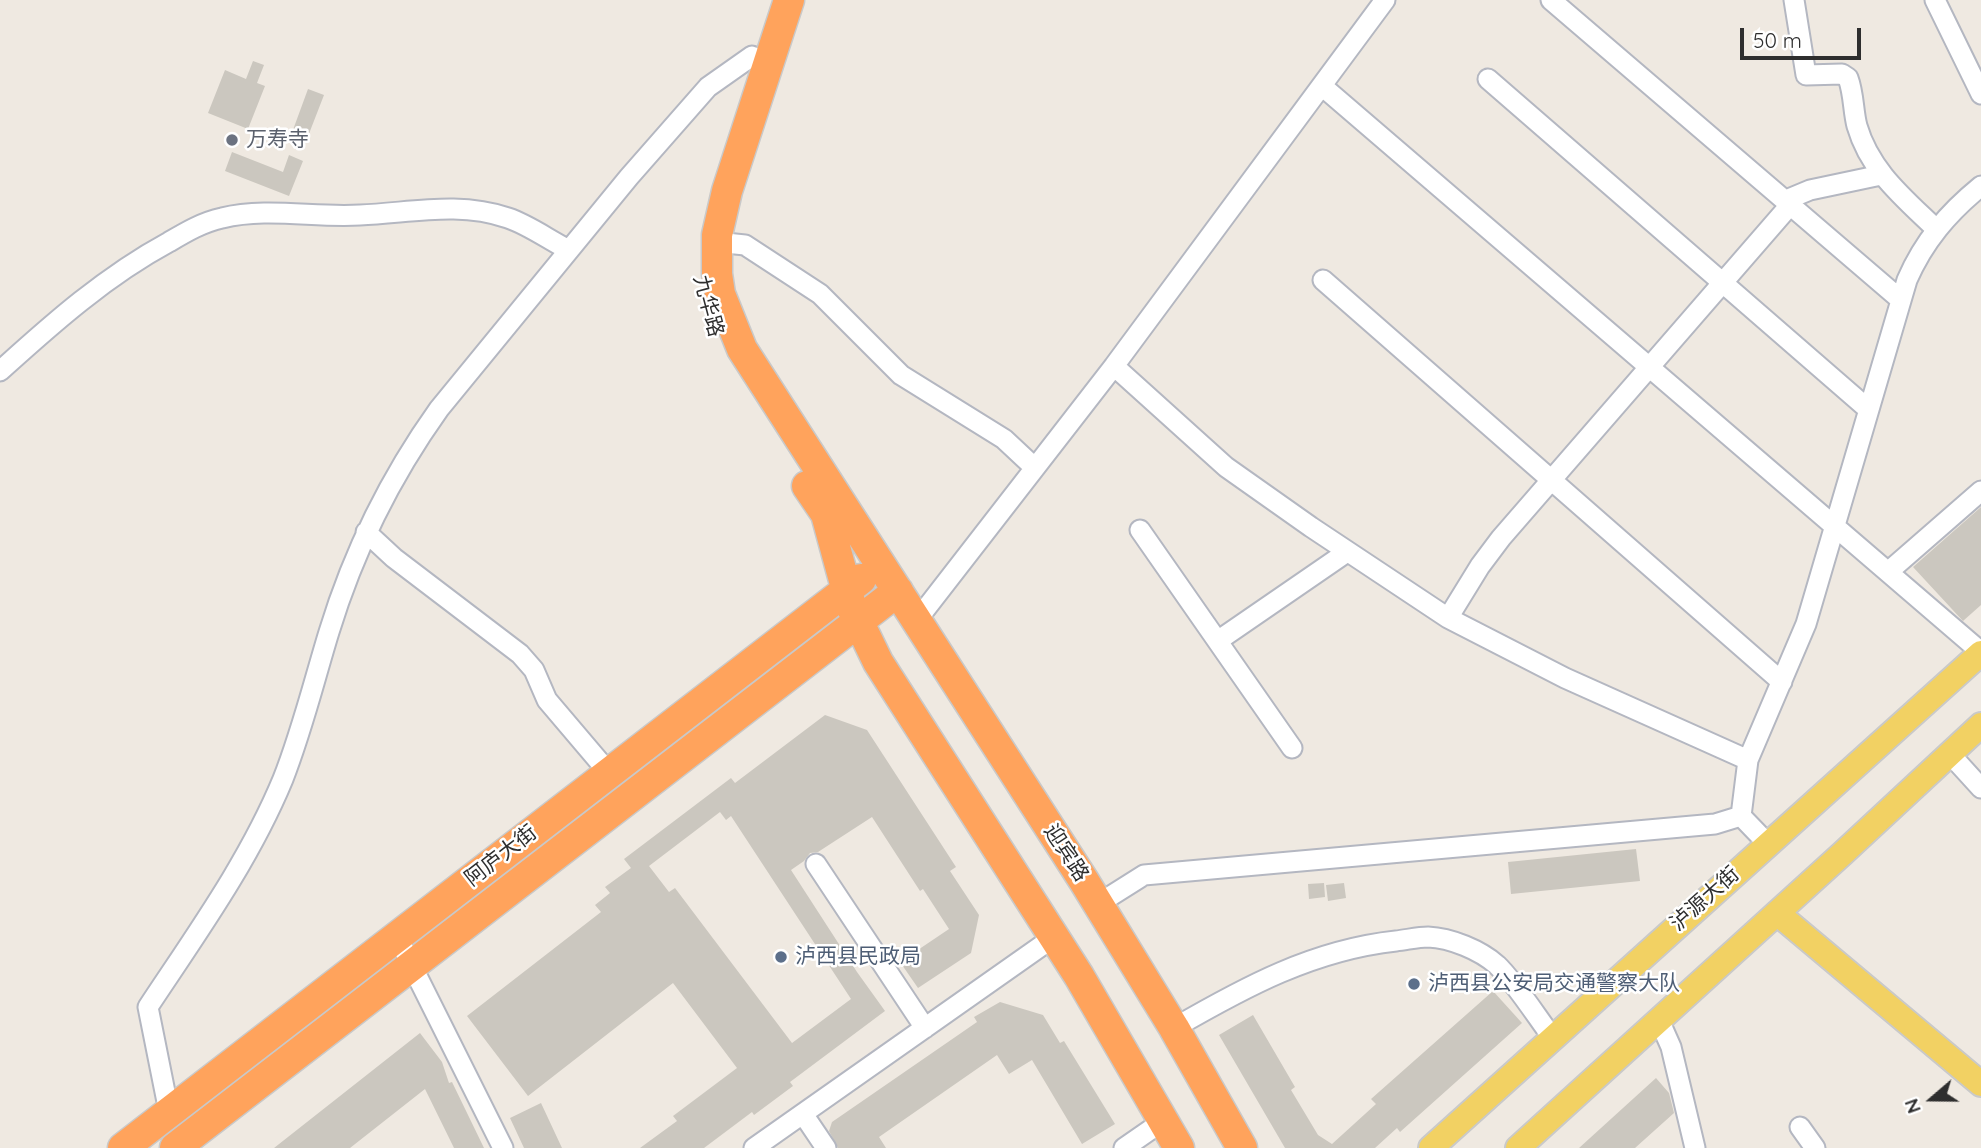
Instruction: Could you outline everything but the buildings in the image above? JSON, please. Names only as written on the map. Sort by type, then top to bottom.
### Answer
[{"type":"highway","name":"九华路","points":[[769,0],[708,186],[697,233],[698,276],[707,317],[725,358],[825,514],[847,590]]},
{"type":"highway","name":"九华路","points":[[789,0],[727,191],[716,242],[720,294],[742,349],[880,564]]},
{"type":"highway","name":"阿庐大街","points":[[123,1148],[880,564]]},
{"type":"highway","name":"迎宾路","points":[[880,564],[1098,904],[1174,1028],[1242,1148]]},
{"type":"highway","points":[[847,590],[858,622],[890,683],[1054,937],[1179,1148]]},
{"type":"highway","points":[[175,1148],[898,591]]},
{"type":"main road","name":"泸源大街","points":[[1431,1148],[1981,652]]},
{"type":"main road","points":[[1518,1148],[1981,725]]},
{"type":"main road","points":[[1777,913],[1981,1084]]},
{"type":"street","points":[[917,620],[1114,366],[1385,0]]},
{"type":"street","points":[[1551,0],[1900,300]]},
{"type":"street","points":[[1794,0],[1806,75],[1842,74],[1848,78],[1863,143],[1881,174],[1936,229]]},
{"type":"street","points":[[1935,0],[1981,94]]},
{"type":"street","points":[[169,1112],[148,1007],[237,872],[270,810],[296,744],[330,630],[366,532],[386,492],[415,443],[439,410],[569,250],[708,86],[752,56]]},
{"type":"street","points":[[1488,79],[1868,409]]},
{"type":"street","points":[[1322,86],[1981,652]]},
{"type":"street","points":[[1448,618],[1480,566],[1550,479],[1723,283],[1789,202],[1810,190],[1881,174]]},
{"type":"street","points":[[1741,816],[1748,760],[1806,624],[1900,300],[1915,261],[1936,229],[1960,203],[1981,186]]},
{"type":"street","points":[[0,371],[77,303],[117,274],[196,226],[223,217],[250,214],[360,215],[409,209],[469,209],[510,219],[569,250]]},
{"type":"street","points":[[716,242],[745,245],[820,293],[901,375],[1004,439],[1035,468]]},
{"type":"street","points":[[1323,280],[1782,682]]},
{"type":"street","points":[[1114,366],[1226,467],[1347,552],[1448,618],[1554,673],[1748,760]]},
{"type":"street","points":[[1888,572],[1981,491]]},
{"type":"street","points":[[1140,530],[1292,748]]},
{"type":"street","points":[[366,532],[394,558],[520,654],[534,670],[547,700],[609,773]]},
{"type":"street","points":[[1219,640],[1347,552]]},
{"type":"street","points":[[1950,754],[1981,788]]},
{"type":"street","points":[[1098,904],[1144,875],[1715,824],[1741,816]]},
{"type":"street","points":[[1741,816],[1767,844]]},
{"type":"street","points":[[816,864],[925,1028]]},
{"type":"street","points":[[397,936],[503,1148]]},
{"type":"street","points":[[754,1148],[1054,937]]},
{"type":"street","points":[[1174,1028],[1240,990],[1282,970],[1324,955],[1377,943],[1428,937],[1467,947],[1497,966],[1552,1037]]},
{"type":"street","points":[[1659,1020],[1671,1047],[1695,1148]]},
{"type":"street","points":[[803,1114],[826,1148]]},
{"type":"street","points":[[1124,1148],[1163,1121]]},
{"type":"street","points":[[1800,1127],[1815,1148]]},
{"type":"place","name":"万寿寺","points":[[232,140]]},
{"type":"place","name":"泸西县民政局","points":[[781,957]]},
{"type":"place","name":"泸西县公安局交通警察大队","points":[[1414,984]]}]
